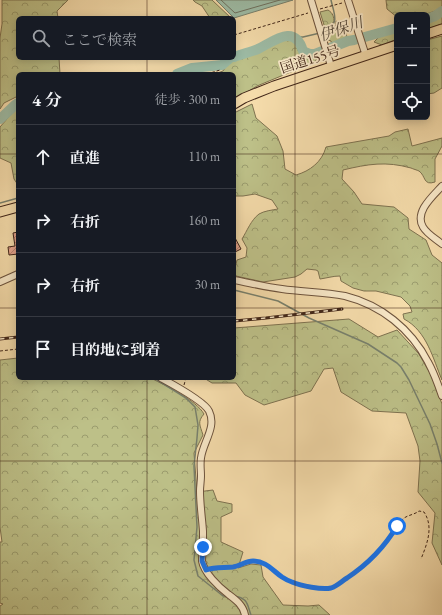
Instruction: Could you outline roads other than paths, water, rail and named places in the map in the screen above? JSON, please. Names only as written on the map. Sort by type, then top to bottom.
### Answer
[{"type":"highway","points":[[430,33],[442,29]]},
{"type":"highway","name":"国道155号","points":[[236,103],[274,86],[394,46]]},
{"type":"highway","points":[[0,212],[16,208]]},
{"type":"street","points":[[311,0],[331,66]]},
{"type":"street","points":[[348,0],[366,56]]},
{"type":"street","points":[[442,186],[424,208],[420,220],[423,227],[442,244]]},
{"type":"street","points":[[0,282],[16,275]]},
{"type":"street","points":[[236,280],[281,289],[344,296],[375,307],[399,324],[414,340],[434,373],[442,396]]},
{"type":"street","points":[[164,380],[207,407],[210,413],[211,423],[209,435],[203,448],[200,462],[203,547],[202,561],[206,570],[217,584],[244,609],[245,615]]},
{"type":"water","points":[[216,0],[293,0],[236,17],[236,16],[232,16]]},
{"type":"waterway","points":[[323,31],[329,29],[334,22],[335,14],[331,0]]},
{"type":"waterway","name":"伊保川","points":[[430,18],[442,11]]},
{"type":"waterway","name":"伊保川","points":[[236,56],[258,49],[284,36],[295,38],[303,51],[310,54],[315,54],[348,41],[394,29]]},
{"type":"waterway","points":[[293,37],[303,37],[320,33]]},
{"type":"waterway","name":"伊保川","points":[[182,72],[192,68],[222,65],[228,60]]},
{"type":"waterway","name":"伊保川","points":[[0,119],[16,104]]},
{"type":"waterway","points":[[0,203],[16,199]]},
{"type":"waterway","points":[[236,290],[278,301],[309,318],[368,344],[397,363],[409,380],[430,424],[442,463]]},
{"type":"waterway","points":[[157,380],[186,398],[195,407],[198,425],[194,466],[197,527],[194,560],[198,576],[223,596],[226,596]]},
{"type":"waterway","points":[[234,596],[242,598],[246,602],[251,615]]},
{"type":"railway","points":[[236,321],[342,309]]},
{"type":"railway","points":[[0,339],[16,337]]}]
